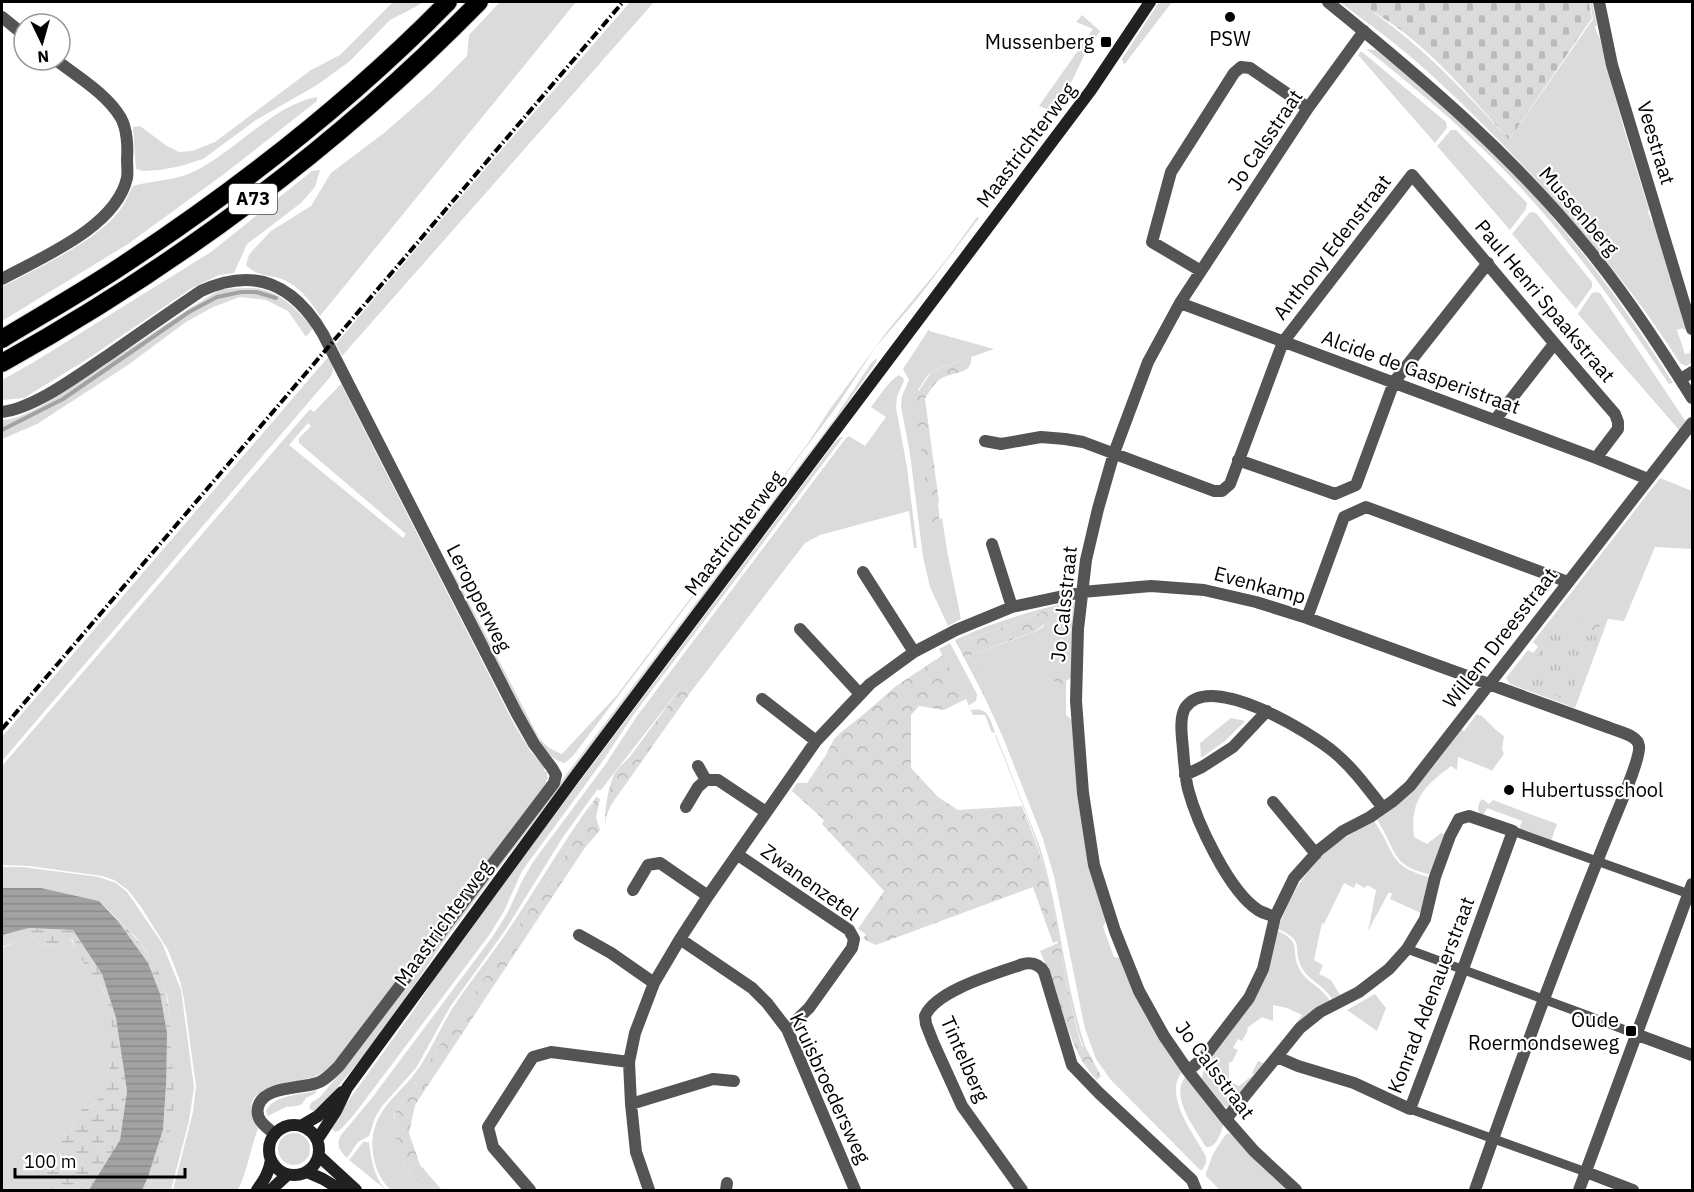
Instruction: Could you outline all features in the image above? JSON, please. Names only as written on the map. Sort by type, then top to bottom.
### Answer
[{"type":"highway","name":"A73","points":[[2,339],[126,263],[209,206],[352,92],[448,2]]},
{"type":"highway","name":"A73","points":[[2,363],[130,286],[206,234],[274,183],[329,140],[397,81],[479,2]]},
{"type":"main road","name":"Maastrichterweg","points":[[317,1140],[336,1111],[347,1088],[574,778],[1091,90],[1149,2]]},
{"type":"main road","name":"Maastrichterweg","points":[[302,1126],[318,1116],[347,1088]]},
{"type":"main road","points":[[257,1191],[270,1170],[269,1148],[275,1134],[291,1125],[302,1126],[310,1131],[317,1140],[319,1156],[307,1172],[295,1176],[287,1175],[277,1169],[271,1160]]},
{"type":"main road","points":[[319,1156],[356,1191]]},
{"type":"main road","points":[[307,1172],[341,1191]]},
{"type":"main road","points":[[271,1191],[287,1175]]},
{"type":"street","name":"Mussenberg","points":[[1328,2],[1462,114],[1531,184],[1594,255],[1642,321],[1692,398]]},
{"type":"street","name":"Veestraat","points":[[1599,2],[1612,65],[1692,329]]},
{"type":"street","name":"Jo Calsstraat","points":[[1296,1191],[1254,1151],[1188,1071],[1139,991],[1114,931],[1095,865],[1083,793],[1076,701],[1078,629],[1086,560],[1095,519],[1114,453],[1148,362],[1201,270],[1308,108],[1364,31]]},
{"type":"street","points":[[1201,270],[1152,242],[1171,172],[1234,73],[1241,67],[1250,68],[1308,108]]},
{"type":"street","points":[[2,279],[70,242],[96,224],[117,200],[127,178],[128,152],[122,120],[102,96],[71,72]]},
{"type":"street","name":"Paul Henri Spaakstraat","points":[[1412,175],[1615,414],[1618,429],[1596,458]]},
{"type":"street","name":"Anthony Edenstraat","points":[[985,441],[1001,444],[1041,438],[1083,442],[1214,491],[1222,491],[1230,484],[1283,342],[1412,175]]},
{"type":"street","points":[[1239,460],[1335,494],[1356,484],[1394,382],[1488,263]]},
{"type":"street","name":"Leropperweg","points":[[2,412],[19,409],[45,396],[201,291],[212,286],[248,280],[260,281],[283,290],[308,311],[323,334],[517,714],[534,744],[556,775],[554,783],[339,1066],[318,1083],[278,1091],[261,1101],[258,1107],[259,1117],[263,1124],[275,1134]]},
{"type":"street","name":"Alcide de Gasperistraat","points":[[1180,303],[1648,479]]},
{"type":"street","points":[[1496,420],[1554,344]]},
{"type":"street","points":[[1680,379],[1692,372]]},
{"type":"street","name":"Willem Dreesstraat","points":[[1188,1071],[1204,1057],[1249,998],[1263,969],[1275,917],[1294,878],[1316,854],[1343,831],[1383,808],[1410,786],[1692,423]]},
{"type":"street","points":[[1307,618],[1344,517],[1366,507],[1568,582]]},
{"type":"street","points":[[992,544],[1012,607]]},
{"type":"street","points":[[863,572],[914,652]]},
{"type":"street","name":"Evenkamp","points":[[649,1191],[636,1152],[629,1062],[635,1033],[654,982],[680,939],[816,741],[870,684],[914,652],[948,633],[1012,607],[1082,592],[1150,586],[1204,590],[1257,602],[1307,618],[1635,738],[1640,744],[1634,770],[1597,861]]},
{"type":"street","points":[[800,629],[860,694]]},
{"type":"street","points":[[1275,917],[1258,910],[1237,889],[1219,862],[1188,792],[1181,731],[1184,711],[1191,701],[1207,695],[1232,699],[1267,711],[1313,735],[1355,773],[1383,808]]},
{"type":"street","points":[[762,699],[816,741]]},
{"type":"street","points":[[1185,775],[1233,747],[1267,711]]},
{"type":"street","points":[[698,765],[706,780]]},
{"type":"street","points":[[687,807],[698,787],[706,780],[718,780],[766,812]]},
{"type":"street","points":[[1273,802],[1316,854]]},
{"type":"street","points":[[1226,1119],[1300,1028],[1320,1012],[1359,992],[1389,969],[1407,949],[1425,919],[1449,837],[1459,819],[1469,816],[1691,891],[1579,1191]]},
{"type":"street","name":"Konrad Adenauerstraat","points":[[1277,1057],[1298,1066],[1354,1083],[1410,1109],[1513,831]]},
{"type":"street","name":"Zwanenzetel","points":[[738,855],[849,930],[854,939],[852,948],[809,1008],[787,1029]]},
{"type":"street","points":[[1475,1191],[1544,999],[1597,861]]},
{"type":"street","points":[[633,890],[648,865],[660,863],[708,896]]},
{"type":"street","points":[[579,935],[654,982]]},
{"type":"street","name":"Kruisbroedersweg","points":[[680,939],[752,988],[787,1029],[855,1191]]},
{"type":"street","points":[[1407,949],[1692,1055]]},
{"type":"street","name":"Tintelberg","points":[[1022,1191],[962,1106],[933,1042],[925,1016],[931,1006],[965,985],[1023,964],[1032,963],[1044,972],[1072,1065],[1099,1094],[1192,1180],[1196,1191]]},
{"type":"street","points":[[530,1191],[493,1147],[488,1127],[533,1057],[551,1052],[629,1062]]},
{"type":"street","points":[[631,1104],[713,1079],[734,1081]]},
{"type":"street","points":[[1410,1109],[1633,1191]]},
{"type":"green space","points":[[393,2],[422,2],[390,20],[350,61],[317,85],[256,120],[203,159],[160,170],[136,169],[133,127],[140,126],[179,152],[192,151],[215,142],[311,70],[340,55]]},
{"type":"green space","points":[[500,2],[576,2],[320,316],[308,299],[294,286],[282,279],[250,269],[246,265],[249,255],[271,231],[311,206],[331,173],[384,133],[431,92],[467,56],[469,35]]},
{"type":"green space","points":[[630,2],[654,2],[342,356],[336,344]]},
{"type":"green space","points":[[1159,2],[1172,2],[1124,65],[1122,59]]},
{"type":"green space","points":[[1340,2],[1353,2],[1364,7],[1409,40],[1453,81],[1509,140],[1593,19],[1590,2],[1592,2],[1597,25],[1595,27],[1648,212],[1654,222],[1687,328],[1677,330],[1685,354],[1690,353],[1692,349],[1692,363],[1686,366],[1680,363],[1620,278],[1538,181],[1508,150],[1418,63]]},
{"type":"green space","points":[[1354,2],[1589,2],[1592,18],[1509,140],[1457,82],[1419,45],[1377,14]]},
{"type":"green space","points":[[1082,15],[1100,31],[1084,56],[1060,105],[1058,104],[1053,111],[1057,113],[1039,106],[1093,29],[1076,22]]},
{"type":"green space","points":[[1366,49],[1376,50],[1420,86],[1463,124],[1524,185],[1595,270],[1628,314],[1673,383],[1669,384],[1571,246],[1527,195],[1454,122]]},
{"type":"green space","points":[[1361,51],[1446,122],[1447,128],[1435,143],[1358,55]]},
{"type":"green space","points":[[317,97],[317,101],[224,174],[128,244],[2,321],[2,287],[84,242],[112,219],[122,207],[133,186],[180,177],[195,171],[210,163],[270,118],[301,101]]},
{"type":"green space","points":[[1451,130],[1456,130],[1527,203],[1526,209],[1510,230],[1437,146]]},
{"type":"green space","points":[[320,170],[315,187],[301,203],[247,244],[234,273],[219,275],[192,288],[86,360],[24,398],[2,400],[2,380],[211,252],[312,171]]},
{"type":"green space","points":[[1532,212],[1536,213],[1592,282],[1592,287],[1576,309],[1512,234]]},
{"type":"green space","points":[[977,217],[979,218],[918,298],[875,348],[835,409],[573,756],[565,763],[553,758],[528,725],[449,572],[450,568],[539,738],[549,748],[562,754],[617,695],[806,446],[830,409],[888,330],[946,260]]},
{"type":"green space","points":[[251,288],[268,291],[290,304],[313,328],[306,337],[288,311],[266,300],[240,297],[213,307],[186,322],[128,365],[37,424],[2,439],[2,420],[26,414],[42,405],[221,289]]},
{"type":"green space","points":[[1592,293],[1600,293],[1686,422],[1680,431],[1578,314]]},
{"type":"green space","points":[[929,329],[929,331],[994,349],[934,370],[918,390],[932,527],[942,518],[961,619],[948,626],[930,587],[923,557],[910,454],[901,406],[902,396],[909,380],[903,369]]},
{"type":"green space","points":[[329,356],[333,369],[331,376],[2,761],[2,737]]},
{"type":"green space","points":[[971,357],[971,363],[965,370],[939,380],[925,399],[939,502],[939,521],[932,528],[915,405],[918,392],[932,371]]},
{"type":"green space","points":[[877,358],[832,425],[439,948],[398,1010],[365,1054],[316,1113],[309,1108],[311,1103],[320,1097],[347,1065],[833,421],[871,363]]},
{"type":"green space","points":[[899,375],[904,381],[897,396],[896,408],[907,467],[917,548],[914,548],[909,511],[820,535],[805,543],[690,693],[681,687],[601,790],[597,790],[563,837],[506,929],[450,1007],[416,1068],[382,1106],[369,1136],[358,1142],[347,1158],[339,1147],[341,1135],[372,1098],[493,936],[533,862],[605,765],[637,716],[846,438],[849,436],[865,446],[886,417],[871,407],[887,385]]},
{"type":"green space","points":[[341,384],[515,726],[531,752],[545,768],[545,772],[547,771],[548,779],[345,1051],[316,1076],[279,1085],[258,1094],[252,1102],[252,1114],[258,1129],[238,1190],[173,1190],[193,1112],[196,1086],[184,999],[168,950],[128,890],[114,880],[102,876],[29,866],[2,865],[2,766],[310,409],[314,412]],"holes":[[[308,423],[311,426],[299,438],[299,443],[406,534],[403,538],[289,445]]]},
{"type":"green space","points":[[843,437],[634,714],[602,762],[522,871],[504,911],[490,934],[353,1116],[340,1130],[335,1132],[330,1126],[414,1010],[453,950],[832,446]]},
{"type":"green space","points":[[1660,478],[1692,491],[1692,549],[1655,547],[1624,621],[1608,619],[1575,708],[1510,684],[1506,678],[1528,650],[1533,653],[1538,647],[1533,642]]},
{"type":"green space","points":[[1075,601],[1071,678],[1066,681],[1066,715],[1072,720],[1078,795],[1106,921],[1103,927],[1114,957],[1120,958],[1182,1072],[1177,1081],[1178,1103],[1182,1115],[1206,1156],[1206,1163],[1202,1170],[1111,1080],[1096,1059],[1085,1029],[1054,876],[1043,839],[1002,735],[983,694],[989,691],[968,656],[1037,631],[1044,626],[1046,610],[978,636],[956,642],[955,640],[1014,617]]},
{"type":"green space","points":[[1050,610],[1050,619],[1036,631],[968,656],[990,691],[983,694],[956,642]]},
{"type":"green space","points":[[1561,611],[1580,617],[1600,618],[1597,633],[1555,618]]},
{"type":"green space","points":[[1557,624],[1597,637],[1568,700],[1520,683]]},
{"type":"green space","points":[[1061,639],[1065,643],[1061,674],[1066,692],[1054,681],[1048,666],[1050,651]]},
{"type":"green space","points":[[950,643],[977,694],[976,701],[969,705],[971,710],[985,712],[995,732],[992,733],[985,715],[973,715],[939,649]]},
{"type":"green space","points":[[943,655],[966,699],[944,710],[919,706],[911,715],[911,768],[938,797],[958,810],[1022,806],[1049,886],[1077,1029],[1082,1047],[1085,1046],[1101,1076],[1097,1080],[1077,1051],[1040,951],[1058,943],[1057,941],[1053,943],[1033,887],[876,945],[863,939],[866,934],[858,929],[884,891],[822,824],[824,820],[792,791],[797,783],[807,783],[840,733],[896,686]]},
{"type":"green space","points":[[681,687],[690,693],[611,805],[606,817],[606,825],[605,814],[607,800],[614,775]]},
{"type":"green space","points":[[1477,714],[1504,736],[1502,749],[1504,754],[1491,772],[1491,770],[1458,757],[1457,770],[1451,766],[1426,788],[1414,814],[1414,837],[1427,844],[1441,833],[1445,835],[1433,875],[1409,867],[1396,856],[1377,820],[1413,790],[1461,729],[1464,731]]},
{"type":"green space","points":[[1231,718],[1245,721],[1225,741],[1201,758],[1200,743]]},
{"type":"green space","points":[[995,735],[1040,847],[1053,896],[1072,997],[1085,1046],[1083,1047],[1069,992],[1047,878],[1027,816]]},
{"type":"green space","points":[[596,797],[600,799],[596,817],[600,830],[584,849],[415,1105],[409,1133],[420,1165],[442,1190],[424,1190],[399,1160],[394,1123],[395,1113],[572,845]]},
{"type":"green space","points":[[1482,799],[1489,804],[1493,800],[1557,824],[1551,841],[1519,829],[1522,821],[1487,808],[1483,816],[1478,808]]},
{"type":"green space","points":[[593,801],[572,845],[395,1113],[403,1165],[424,1190],[391,1190],[385,1184],[374,1161],[372,1143],[378,1118],[418,1069],[452,1009],[505,935]]},
{"type":"green space","points":[[1374,821],[1400,863],[1407,869],[1432,878],[1421,913],[1390,899],[1392,894],[1389,892],[1369,929],[1366,928],[1369,927],[1376,890],[1367,885],[1365,888],[1356,883],[1354,888],[1344,883],[1324,924],[1322,923],[1314,960],[1323,965],[1319,974],[1331,980],[1340,995],[1332,999],[1302,968],[1297,946],[1292,938],[1278,929],[1294,893],[1314,864],[1340,841]]},
{"type":"green space","points":[[2,867],[23,867],[99,877],[116,883],[127,892],[162,943],[181,990],[194,1087],[189,1121],[171,1190],[147,1190],[159,1161],[172,1116],[173,1084],[168,999],[163,983],[147,952],[135,936],[99,901],[41,888],[2,888]]},
{"type":"green space","points":[[109,912],[128,930],[146,950],[164,985],[168,1004],[174,1088],[173,1112],[166,1142],[147,1190],[142,1190],[163,1130],[166,1086],[117,920]]},
{"type":"green space","points":[[29,928],[73,930],[102,974],[116,1018],[127,1091],[120,1140],[89,1190],[44,1190],[47,1184],[46,1165],[48,1162],[58,1166],[58,1162],[62,1160],[59,1149],[63,1149],[61,1141],[67,1139],[64,1130],[72,1132],[70,1126],[75,1124],[73,1115],[78,1115],[82,1109],[95,1104],[102,1094],[110,1065],[112,1027],[108,1003],[103,989],[76,952],[72,939],[46,946],[37,942],[27,932],[15,943],[2,947],[2,935]]},
{"type":"green space","points":[[1278,931],[1291,939],[1300,970],[1330,1001],[1298,1025],[1297,1022],[1302,1015],[1273,1005],[1273,1021],[1262,1017],[1247,1028],[1242,1041],[1238,1039],[1233,1048],[1238,1050],[1232,1062],[1229,1062],[1229,1081],[1239,1086],[1254,1074],[1252,1073],[1258,1061],[1265,1064],[1227,1107],[1202,1079],[1203,1072],[1210,1062],[1208,1060],[1247,1009]]},
{"type":"green space","points":[[27,932],[37,942],[46,946],[71,939],[107,1000],[113,1033],[111,1056],[101,1097],[98,1102],[83,1109],[78,1115],[73,1115],[75,1124],[70,1126],[72,1132],[65,1134],[67,1139],[62,1143],[63,1149],[59,1149],[61,1161],[58,1162],[57,1167],[50,1163],[46,1165],[47,1184],[44,1190],[2,1190],[2,948],[15,943]]},
{"type":"green space","points":[[1375,994],[1386,1008],[1377,1031],[1347,1010]]},
{"type":"green space","points":[[1185,1077],[1223,1125],[1218,1140],[1210,1147],[1206,1147],[1182,1103],[1181,1085]]},
{"type":"green space","points":[[316,1090],[316,1093],[306,1098],[302,1104],[286,1107],[268,1116],[266,1111],[275,1101]]},
{"type":"green space","points":[[294,1133],[305,1138],[310,1149],[305,1160],[294,1165],[283,1160],[278,1149],[283,1138]]},
{"type":"green space","points":[[1230,1133],[1288,1190],[1220,1190],[1206,1176],[1206,1173],[1213,1154],[1226,1134]]},
{"type":"green space","points":[[363,1142],[369,1142],[376,1174],[386,1190],[349,1160]]},
{"type":"shaded area","points":[[2,888],[41,888],[99,901],[117,920],[148,963],[160,994],[167,1033],[166,1086],[163,1130],[142,1190],[89,1190],[120,1140],[127,1091],[116,1018],[102,974],[73,930],[29,928],[2,935]]},
{"type":"waterway","points":[[2,430],[63,399],[189,312],[217,297],[241,292],[256,292],[276,298]]},
{"type":"railway","points":[[2,729],[623,2]]},
{"type":"place","name":"PSW","points":[[1230,17]]},
{"type":"place","name":"Mussenberg","points":[[1106,42]]},
{"type":"place","name":"Hubertusschool","points":[[1509,790]]},
{"type":"place","name":"Oude Roermondseweg","points":[[1631,1031]]}]
